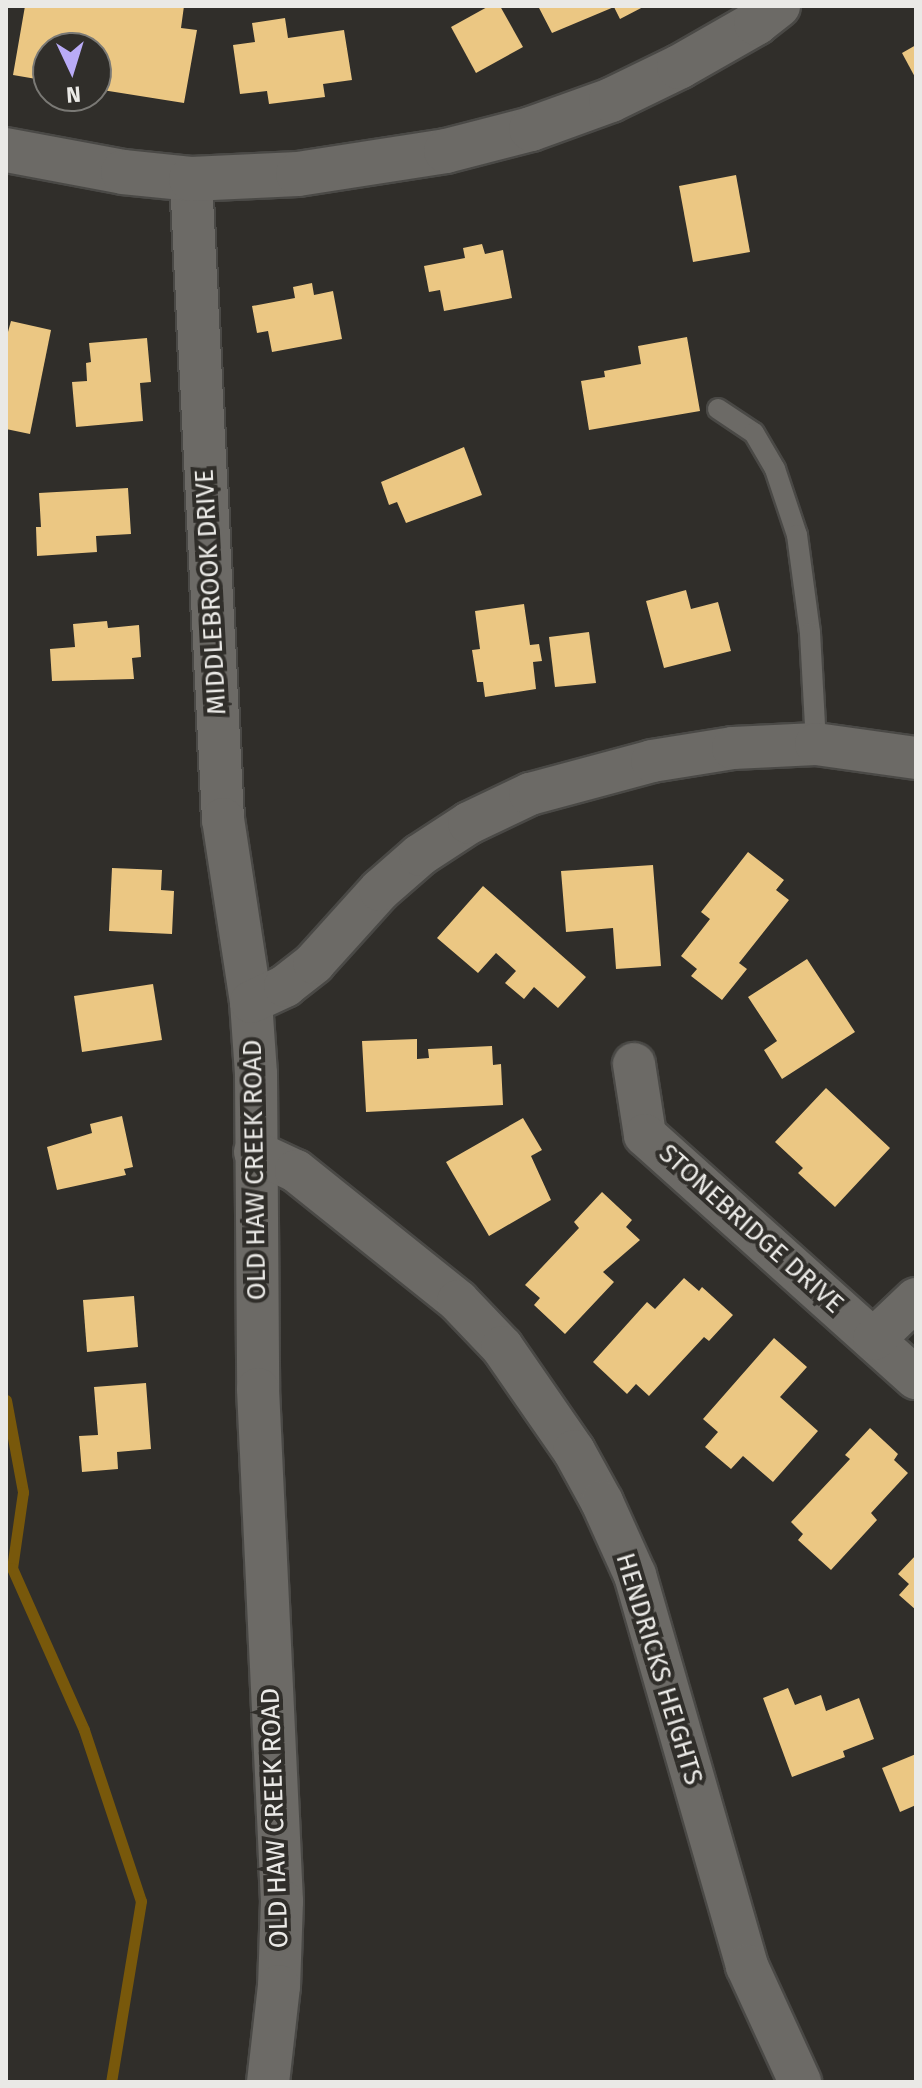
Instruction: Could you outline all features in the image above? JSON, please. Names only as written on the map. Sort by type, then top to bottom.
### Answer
[{"type":"street","points":[[6,150],[123,172],[191,179],[298,174],[446,151],[531,129],[611,100],[756,23],[778,6]]},
{"type":"street","name":"MIDDLEBROOK DRIVE","points":[[191,179],[223,819],[251,1002]]},
{"type":"street","name":"OLD HAW CREEK ROAD","points":[[268,2082],[279,1986],[282,1901],[258,1389],[251,1002],[285,986],[314,963],[380,890],[420,855],[469,823],[530,794],[652,761],[733,748],[816,744],[916,758]]},
{"type":"street","name":"STONEBRIDGE DRIVE","points":[[634,1064],[645,1135],[916,1378]]},
{"type":"street","name":"HENDRICKS HEIGHTS","points":[[255,1152],[296,1171],[458,1301],[502,1347],[574,1451],[602,1502],[635,1575],[747,1966],[800,2082]]},
{"type":"street","points":[[874,1339],[916,1299]]},
{"type":"lane","points":[[718,409],[754,433],[775,469],[797,535],[810,633],[816,744]]},
{"type":"building","points":[[25,6],[184,6],[181,28],[197,30],[184,103],[112,92],[112,32],[32,32],[32,78],[13,75]]},
{"type":"building","points":[[489,6],[500,6],[523,47],[476,73],[451,27]]},
{"type":"building","points":[[538,6],[645,6],[620,19],[614,7],[552,33]]},
{"type":"building","points":[[285,18],[288,38],[344,30],[352,80],[323,84],[325,97],[269,104],[267,91],[240,94],[233,45],[255,42],[252,23]]},
{"type":"building","points":[[916,45],[916,79],[902,53]]},
{"type":"building","points":[[736,175],[750,252],[693,262],[679,186]]},
{"type":"building","points":[[482,244],[485,254],[503,250],[512,298],[444,311],[440,290],[429,292],[424,266],[465,258],[463,248]]},
{"type":"building","points":[[312,283],[314,295],[333,291],[342,339],[272,352],[268,331],[257,333],[252,306],[295,298],[293,287]]},
{"type":"building","points":[[11,321],[51,330],[30,434],[6,429],[6,339]]},
{"type":"building","points":[[687,337],[700,411],[589,430],[581,381],[605,377],[604,371],[641,364],[638,346]]},
{"type":"building","points":[[147,338],[151,382],[140,383],[143,421],[76,427],[72,382],[87,381],[86,363],[91,362],[89,343]]},
{"type":"building","points":[[464,447],[482,495],[406,523],[397,502],[389,505],[381,482]]},
{"type":"building","points":[[128,488],[131,534],[96,536],[97,552],[37,556],[36,527],[41,527],[39,493]]},
{"type":"building","points":[[686,590],[691,609],[718,602],[731,651],[664,668],[646,601]]},
{"type":"building","points":[[524,604],[530,645],[539,644],[542,661],[533,662],[536,689],[485,697],[483,682],[477,682],[472,650],[480,649],[475,611]]},
{"type":"building","points":[[107,621],[108,628],[139,625],[141,657],[132,658],[134,679],[52,681],[50,649],[75,647],[73,624]]},
{"type":"building","points":[[589,632],[596,683],[555,687],[549,637]]},
{"type":"building","points":[[748,852],[784,880],[776,890],[789,900],[739,963],[747,969],[722,1000],[691,976],[697,969],[681,956],[710,919],[701,912]]},
{"type":"building","points":[[653,865],[661,966],[616,969],[613,928],[566,932],[561,871]]},
{"type":"building","points":[[112,868],[162,870],[161,890],[174,891],[172,934],[109,931]]},
{"type":"building","points":[[483,886],[586,977],[558,1008],[534,987],[524,999],[505,983],[516,971],[496,953],[478,973],[437,938]]},
{"type":"building","points":[[807,959],[855,1032],[782,1079],[764,1050],[777,1041],[748,997]]},
{"type":"building","points":[[153,984],[162,1040],[82,1052],[74,996]]},
{"type":"building","points":[[417,1039],[417,1059],[429,1058],[428,1049],[492,1046],[493,1065],[501,1064],[503,1105],[366,1112],[362,1041]]},
{"type":"building","points":[[826,1088],[890,1148],[835,1207],[798,1173],[803,1168],[775,1142]]},
{"type":"building","points":[[122,1116],[133,1167],[124,1169],[126,1175],[57,1190],[47,1147],[92,1133],[90,1124]]},
{"type":"building","points":[[523,1118],[542,1150],[531,1156],[551,1200],[489,1236],[446,1162]]},
{"type":"building","points":[[602,1192],[632,1220],[626,1227],[640,1240],[603,1272],[614,1282],[565,1334],[534,1305],[540,1298],[525,1285],[579,1228],[574,1222]]},
{"type":"building","points":[[684,1278],[699,1291],[702,1287],[733,1315],[709,1341],[704,1337],[649,1396],[636,1384],[627,1394],[593,1362],[647,1302],[655,1309]]},
{"type":"building","points":[[134,1296],[138,1347],[87,1352],[83,1300]]},
{"type":"building","points":[[774,1338],[807,1367],[780,1397],[818,1431],[773,1482],[743,1456],[731,1469],[705,1447],[718,1432],[703,1419]]},
{"type":"building","points":[[146,1383],[151,1449],[117,1452],[118,1469],[82,1472],[79,1436],[98,1435],[94,1387]]},
{"type":"building","points":[[870,1428],[898,1454],[894,1460],[908,1473],[871,1513],[877,1520],[831,1570],[798,1540],[803,1534],[791,1522],[850,1459],[845,1455]]},
{"type":"building","points":[[916,1555],[916,1610],[899,1595],[909,1584],[898,1574]]},
{"type":"building","points":[[788,1688],[795,1705],[821,1695],[826,1711],[859,1698],[874,1739],[843,1751],[845,1757],[792,1777],[763,1698]]},
{"type":"building","points":[[916,1754],[916,1805],[900,1812],[882,1768]]},
{"type":"waterway","points":[[6,1400],[23,1492],[12,1568],[84,1730],[141,1901],[111,2082]]}]
